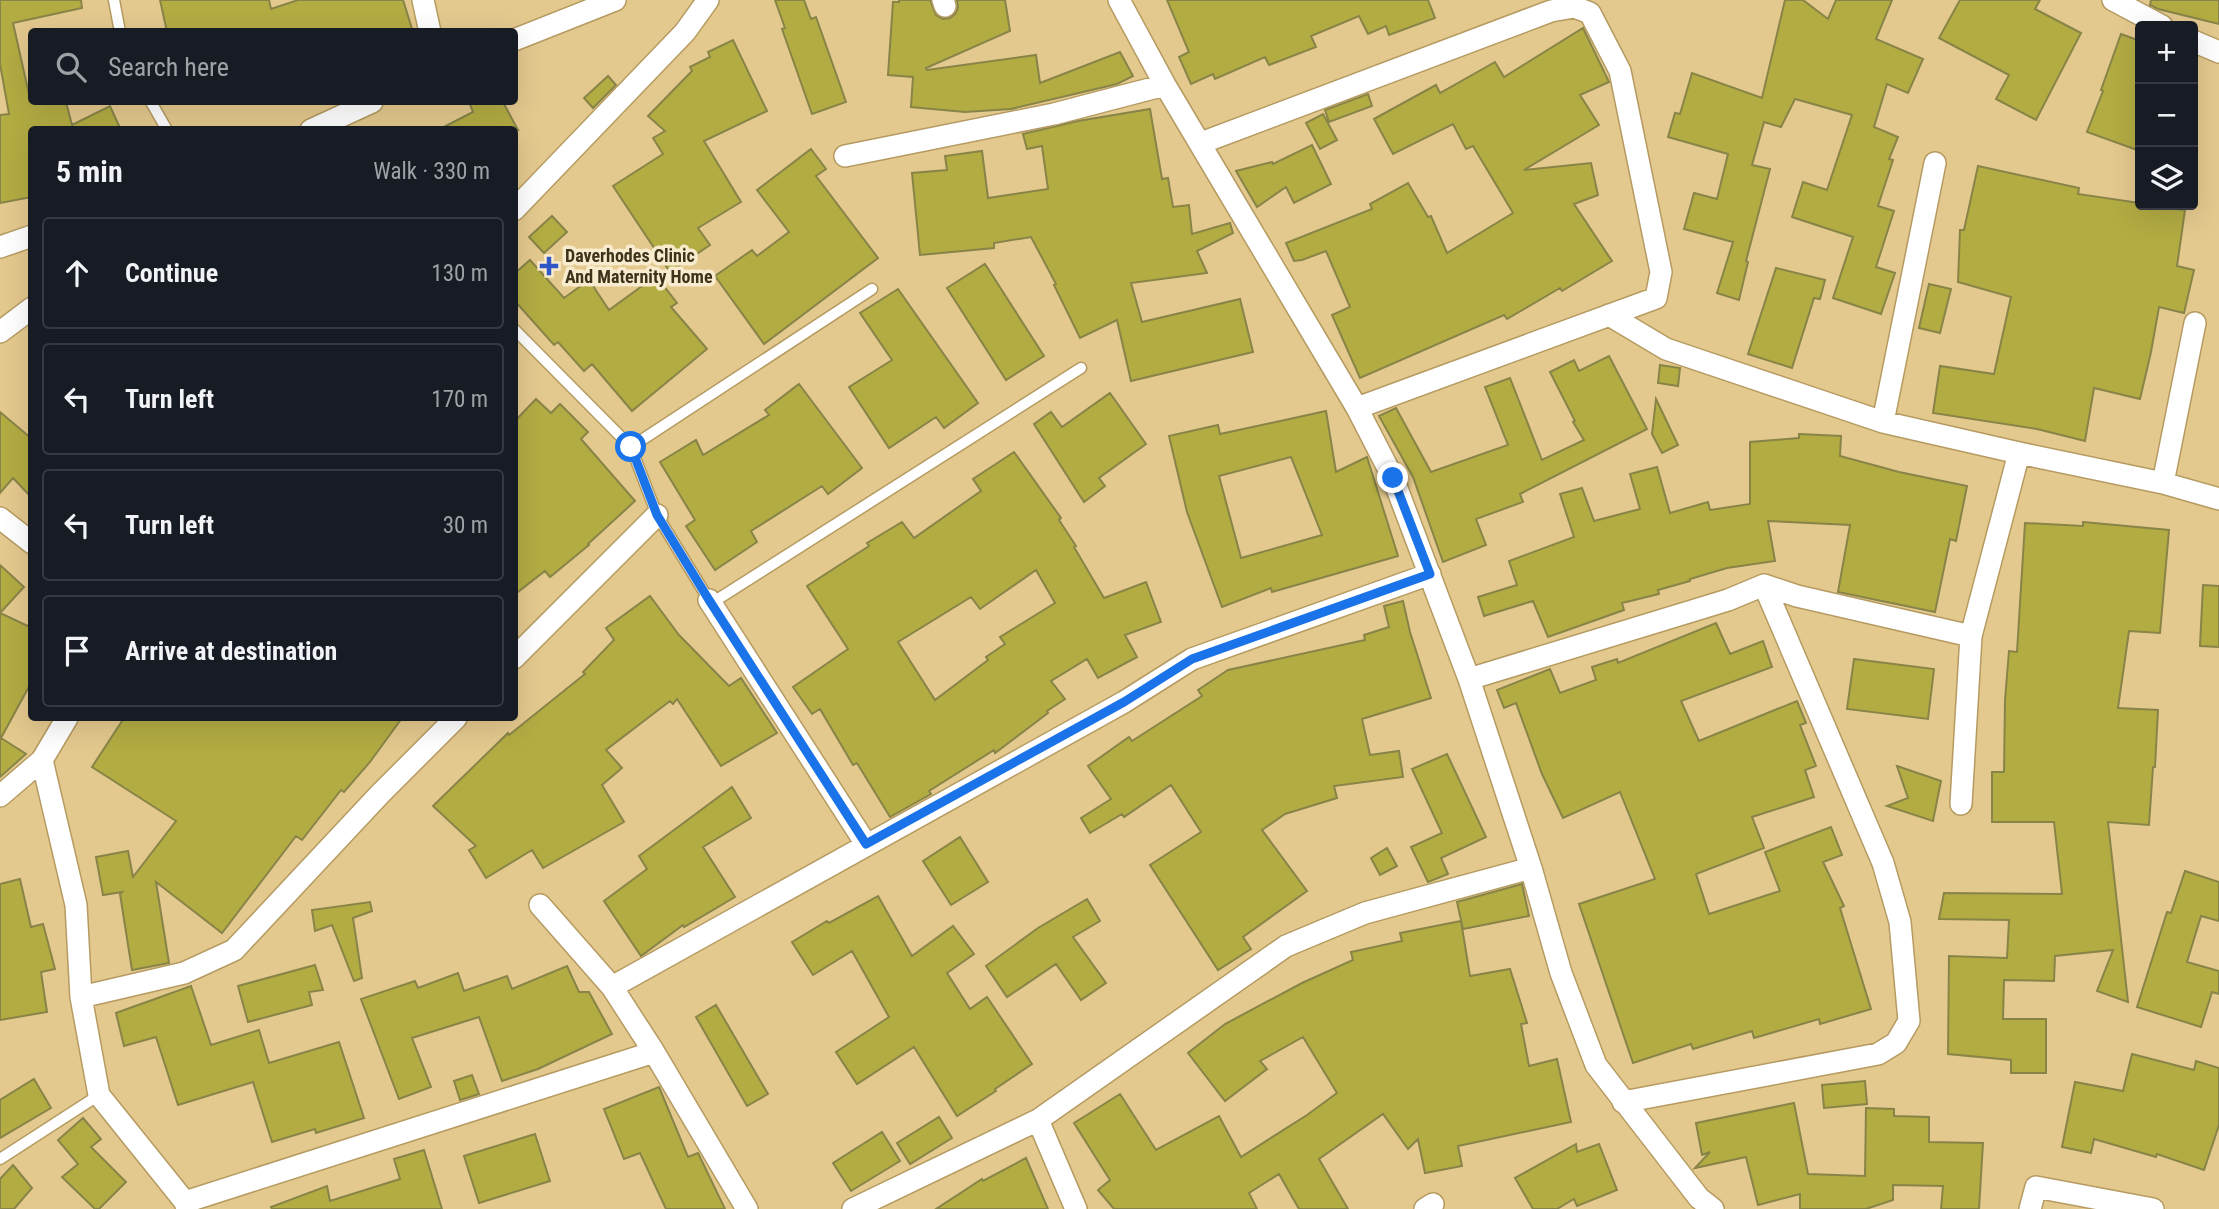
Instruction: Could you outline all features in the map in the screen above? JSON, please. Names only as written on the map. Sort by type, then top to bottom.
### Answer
[{"type":"street","points":[[423,0],[429,28]]},
{"type":"street","points":[[518,38],[591,5],[615,0]]},
{"type":"street","points":[[518,206],[685,32],[708,0]]},
{"type":"street","points":[[1119,0],[1200,144],[1357,408],[1393,478],[1469,679],[1581,1030],[1596,1065],[1700,1205]]},
{"type":"street","points":[[2113,0],[2153,21]]},
{"type":"street","points":[[1200,144],[1551,11],[1574,7],[1590,13],[1620,71],[1661,272],[1656,298],[1357,408]]},
{"type":"street","points":[[2198,43],[2219,52]]},
{"type":"street","points":[[845,156],[1054,114],[1166,85]]},
{"type":"street","points":[[320,126],[365,105]]},
{"type":"street","points":[[1883,422],[1935,163]]},
{"type":"street","points":[[0,247],[28,237]]},
{"type":"street","points":[[0,332],[28,311]]},
{"type":"street","points":[[1609,315],[1666,349],[1883,422],[2163,483],[2219,499]]},
{"type":"street","points":[[2163,483],[2194,323]]},
{"type":"street","points":[[1961,804],[1971,636],[2019,453]]},
{"type":"street","points":[[518,654],[657,515]]},
{"type":"street","points":[[0,518],[28,540]]},
{"type":"street","points":[[612,987],[1124,702],[1192,659],[1430,574]]},
{"type":"street","points":[[1469,679],[1728,600],[1764,585],[1797,596],[1971,636]]},
{"type":"street","points":[[1623,1102],[1878,1054],[1896,1043],[1909,1021],[1900,922],[1883,863],[1764,585]]},
{"type":"street","points":[[709,600],[866,844]]},
{"type":"street","points":[[0,796],[42,760],[65,721]]},
{"type":"street","points":[[81,997],[184,973],[233,950],[453,721]]},
{"type":"street","points":[[42,760],[76,905],[81,997],[99,1095],[186,1206],[654,1052]]},
{"type":"street","points":[[853,1209],[1038,1120],[1286,946],[1364,913],[1531,868]]},
{"type":"street","points":[[540,905],[612,987],[654,1052],[747,1209]]},
{"type":"street","points":[[1038,1120],[1076,1209]]},
{"type":"street","points":[[2030,1209],[2036,1187],[2153,1209]]},
{"type":"lane","points":[[114,0],[119,28]]},
{"type":"lane","points":[[153,105],[165,126]]},
{"type":"lane","points":[[631,447],[872,289]]},
{"type":"lane","points":[[518,333],[631,447],[657,515],[709,600],[718,599],[1081,368]]},
{"type":"lane","points":[[0,1159],[99,1095]]},
{"type":"building","points":[[0,0],[81,0],[82,8],[13,23],[28,90],[28,105],[67,105],[72,125],[110,106],[119,126],[28,126],[28,198],[0,203],[0,115],[9,114],[0,64]]},
{"type":"building","points":[[160,0],[269,0],[271,9],[298,0],[403,0],[412,28],[166,28]]},
{"type":"building","points":[[775,0],[804,0],[811,19],[816,17],[846,102],[812,114],[782,29],[785,28]]},
{"type":"building","points":[[930,0],[936,15],[943,19],[955,14],[958,8],[957,0],[1005,0],[1010,31],[926,68],[927,70],[1036,55],[1040,83],[1120,52],[1133,76],[1117,84],[1011,109],[965,112],[911,107],[913,77],[888,75],[893,2]]},
{"type":"building","points":[[1167,0],[1428,0],[1435,18],[1389,35],[1386,26],[1368,34],[1359,16],[1311,36],[1316,47],[1269,65],[1265,57],[1215,79],[1213,74],[1191,84],[1179,57],[1189,52]]},
{"type":"building","points":[[1785,0],[1803,0],[1828,19],[1836,0],[1892,0],[1876,39],[1923,59],[1908,93],[1887,84],[1874,127],[1898,137],[1889,159],[1893,160],[1878,206],[1894,211],[1876,267],[1895,273],[1881,314],[1833,298],[1853,237],[1792,217],[1803,182],[1827,190],[1852,115],[1795,99],[1781,127],[1764,122],[1752,165],[1770,169],[1746,261],[1748,262],[1739,300],[1717,293],[1733,242],[1684,229],[1694,193],[1717,199],[1728,154],[1668,137],[1675,113],[1680,114],[1692,73],[1762,98]]},
{"type":"building","points":[[1960,0],[2040,0],[2035,9],[2081,33],[2036,120],[1996,99],[2009,75],[1939,38]]},
{"type":"building","points":[[2151,0],[2219,0],[2219,24],[2158,9],[2150,5]]},
{"type":"building","points":[[1583,28],[1609,82],[1580,95],[1599,125],[1524,170],[1591,163],[1598,195],[1574,204],[1612,261],[1507,319],[1504,315],[1360,378],[1332,315],[1350,307],[1326,251],[1294,261],[1286,243],[1372,209],[1370,204],[1408,183],[1428,217],[1431,216],[1447,253],[1513,213],[1473,146],[1466,149],[1453,124],[1393,154],[1374,119],[1436,85],[1440,93],[1495,62],[1504,77]]},
{"type":"building","points":[[2121,34],[2135,39],[2135,149],[2087,132],[2103,91],[2101,90]]},
{"type":"building","points":[[733,40],[767,111],[704,141],[741,202],[698,228],[710,245],[670,272],[613,186],[663,154],[653,138],[665,131],[648,116],[692,71],[690,67],[710,57],[708,52]]},
{"type":"building","points":[[608,76],[616,85],[593,108],[584,98]]},
{"type":"building","points":[[1368,94],[1372,106],[1329,122],[1325,110]]},
{"type":"building","points":[[470,105],[505,105],[516,126],[446,126],[473,112]]},
{"type":"building","points":[[1150,109],[1162,179],[1168,178],[1173,207],[1189,205],[1192,234],[1230,223],[1233,233],[1197,251],[1207,273],[1131,283],[1142,322],[1240,299],[1253,352],[1131,381],[1117,320],[1080,338],[1031,237],[994,243],[994,248],[920,255],[912,173],[947,170],[945,156],[982,151],[988,198],[1048,189],[1042,146],[1027,149],[1023,134],[1078,121]]},
{"type":"building","points":[[1323,114],[1337,140],[1320,149],[1306,123]]},
{"type":"building","points":[[1312,145],[1331,184],[1294,203],[1286,187],[1257,207],[1236,171],[1272,162],[1273,164]]},
{"type":"building","points":[[811,149],[826,169],[816,176],[878,258],[764,344],[715,276],[752,250],[757,256],[789,232],[757,190]]},
{"type":"building","points":[[1978,166],[2079,188],[2078,194],[2135,202],[2135,210],[2185,210],[2177,266],[2194,270],[2184,313],[2159,307],[2140,399],[2094,388],[2085,441],[2037,429],[1933,413],[1940,366],[1994,374],[2011,297],[1958,282],[1960,230],[1964,230]]},
{"type":"building","points":[[552,216],[567,232],[544,253],[529,237]]},
{"type":"building","points":[[530,260],[564,298],[589,280],[609,310],[656,276],[677,303],[671,307],[707,349],[632,411],[592,364],[584,371],[558,342],[554,345],[518,304],[518,270]]},
{"type":"building","points":[[985,264],[1044,356],[1006,380],[947,288]]},
{"type":"building","points":[[1776,268],[1825,280],[1820,299],[1814,298],[1792,368],[1748,354]]},
{"type":"building","points":[[1929,284],[1951,289],[1940,333],[1919,328]]},
{"type":"building","points":[[898,289],[978,403],[944,428],[936,417],[889,448],[849,387],[892,360],[860,313]]},
{"type":"building","points":[[1609,356],[1647,429],[1520,494],[1523,502],[1476,519],[1486,545],[1443,562],[1413,477],[1379,416],[1396,408],[1431,472],[1508,445],[1485,387],[1510,378],[1542,460],[1584,440],[1550,372],[1574,360],[1579,371]]},
{"type":"building","points":[[1660,365],[1680,368],[1678,386],[1658,383]]},
{"type":"building","points":[[799,384],[862,468],[828,494],[822,486],[751,531],[757,542],[715,570],[686,526],[695,520],[660,462],[696,440],[703,455],[769,415],[765,410]]},
{"type":"building","points":[[1110,393],[1146,444],[1099,478],[1105,486],[1084,502],[1034,424],[1051,412],[1062,427]]},
{"type":"building","points":[[536,399],[551,413],[560,404],[588,432],[581,439],[635,501],[589,545],[550,577],[545,571],[518,592],[518,418]]},
{"type":"building","points":[[1656,399],[1678,445],[1662,453],[1652,434]]},
{"type":"building","points":[[1326,411],[1336,472],[1367,457],[1398,556],[1272,592],[1271,588],[1222,607],[1187,512],[1169,436],[1218,425],[1220,434]],"holes":[[[1291,457],[1322,535],[1241,558],[1219,476]]]},
{"type":"building","points":[[0,412],[28,436],[28,494],[13,478],[0,493]]},
{"type":"building","points":[[1799,434],[1841,436],[1840,456],[1967,486],[1956,541],[1950,539],[1935,612],[1838,592],[1850,525],[1768,521],[1775,561],[1727,568],[1690,579],[1658,590],[1659,594],[1622,603],[1624,610],[1548,637],[1533,601],[1484,616],[1478,597],[1517,585],[1509,561],[1574,537],[1560,494],[1582,488],[1594,521],[1640,509],[1630,474],[1657,467],[1670,513],[1708,502],[1710,510],[1750,504],[1750,442],[1799,438]]},
{"type":"building","points":[[1014,452],[1061,518],[1059,520],[1104,598],[1146,582],[1161,622],[1125,635],[1137,657],[1098,678],[1087,659],[1051,681],[1065,699],[995,753],[994,750],[929,791],[931,794],[890,817],[857,763],[853,765],[820,709],[812,714],[793,687],[848,649],[807,586],[869,546],[867,543],[902,522],[914,538],[981,491],[973,479]],"holes":[[[1036,570],[1055,603],[1000,637],[1005,644],[935,700],[898,642],[971,597],[980,609]]]},
{"type":"building","points":[[2083,522],[2169,530],[2160,633],[2129,631],[2118,708],[2158,710],[2149,825],[2108,822],[2128,1002],[2097,991],[2113,950],[2055,956],[2054,981],[2004,980],[2003,1019],[2046,1019],[2046,1073],[2011,1073],[2011,1060],[1948,1054],[1949,956],[2007,958],[2009,920],[1939,919],[1944,893],[2062,894],[2054,822],[1992,822],[1992,772],[2004,772],[2009,651],[2017,652],[2025,523],[2083,526]]},
{"type":"building","points":[[0,565],[24,587],[0,613]]},
{"type":"building","points":[[2203,585],[2219,586],[2219,647],[2200,646]]},
{"type":"building","points":[[650,596],[679,635],[729,686],[741,678],[777,733],[721,766],[677,699],[673,704],[670,701],[606,750],[622,768],[602,785],[624,822],[543,868],[532,850],[486,878],[469,850],[476,846],[433,806],[508,733],[509,735],[585,674],[583,672],[614,640],[606,628]]},
{"type":"building","points":[[1403,601],[1431,698],[1362,719],[1370,755],[1399,751],[1403,777],[1334,786],[1337,798],[1285,814],[1262,830],[1307,891],[1243,937],[1251,949],[1218,970],[1150,865],[1201,832],[1171,785],[1124,817],[1122,814],[1090,833],[1081,818],[1111,799],[1088,766],[1129,737],[1132,741],[1202,696],[1198,690],[1228,670],[1365,640],[1364,635],[1389,627],[1384,606]]},
{"type":"building","points":[[0,613],[28,626],[28,688],[1,738],[26,754],[0,777]]},
{"type":"building","points":[[1716,623],[1730,654],[1763,641],[1772,667],[1681,701],[1699,741],[1797,701],[1806,723],[1800,725],[1816,766],[1805,770],[1814,797],[1752,817],[1764,848],[1696,874],[1709,914],[1780,891],[1765,852],[1831,827],[1842,855],[1823,862],[1844,906],[1840,908],[1871,1009],[1820,1024],[1819,1019],[1754,1038],[1752,1031],[1693,1049],[1691,1044],[1633,1063],[1579,904],[1655,879],[1620,792],[1563,818],[1542,774],[1516,703],[1504,708],[1497,690],[1550,669],[1560,693],[1596,680],[1592,667],[1617,659],[1618,663]]},
{"type":"building","points":[[1854,659],[1934,669],[1928,719],[1847,709]]},
{"type":"building","points":[[122,721],[400,721],[370,762],[344,792],[341,790],[302,840],[296,836],[222,933],[156,882],[169,963],[132,970],[120,894],[122,892],[103,895],[96,857],[128,851],[133,877],[176,821],[92,767]]},
{"type":"building","points":[[1447,754],[1486,837],[1441,858],[1448,874],[1428,882],[1411,847],[1442,833],[1412,769]]},
{"type":"building","points":[[1897,766],[1941,781],[1933,821],[1887,806],[1908,798]]},
{"type":"building","points":[[732,787],[751,818],[703,847],[735,897],[684,927],[683,925],[641,956],[604,901],[647,869],[639,856]]},
{"type":"building","points":[[960,837],[988,882],[951,905],[923,861]]},
{"type":"building","points":[[1387,848],[1397,866],[1380,875],[1371,858]]},
{"type":"building","points":[[2185,871],[2219,882],[2219,921],[2201,916],[2187,962],[2219,971],[2219,994],[2212,992],[2201,1027],[2137,1007],[2167,912],[2171,913]]},
{"type":"building","points":[[20,879],[31,927],[43,924],[55,969],[41,972],[47,1012],[0,1020],[0,884]]},
{"type":"building","points":[[1522,884],[1529,916],[1463,929],[1457,902]]},
{"type":"building","points":[[878,896],[912,956],[953,926],[974,954],[947,973],[970,1009],[987,997],[1032,1064],[957,1116],[914,1047],[857,1084],[836,1052],[889,1017],[852,951],[813,975],[792,942]]},
{"type":"building","points":[[1087,899],[1100,921],[1073,937],[1106,983],[1081,1000],[1056,964],[1007,997],[986,966],[1038,928]]},
{"type":"building","points":[[370,902],[372,911],[353,918],[362,978],[354,981],[332,925],[315,931],[312,910]]},
{"type":"building","points":[[1461,921],[1470,976],[1510,969],[1527,1023],[1521,1024],[1529,1066],[1557,1059],[1571,1122],[1458,1146],[1462,1166],[1425,1173],[1418,1139],[1408,1149],[1383,1114],[1319,1159],[1348,1209],[1299,1209],[1279,1174],[1249,1193],[1257,1209],[1114,1209],[1098,1190],[1110,1180],[1074,1123],[1120,1094],[1156,1150],[1219,1116],[1241,1157],[1337,1093],[1303,1037],[1260,1061],[1267,1069],[1225,1101],[1188,1053],[1225,1024],[1302,983],[1353,960],[1351,952],[1402,941],[1400,933]]},
{"type":"building","points":[[315,965],[323,990],[309,992],[312,1005],[248,1022],[238,986]]},
{"type":"building","points":[[567,966],[579,992],[589,992],[612,1034],[538,1069],[502,1081],[479,1017],[412,1038],[431,1087],[399,1099],[361,999],[415,981],[418,988],[458,973],[464,991],[507,976],[512,989]]},
{"type":"building","points":[[191,986],[211,1045],[259,1030],[269,1063],[339,1042],[364,1118],[316,1133],[315,1129],[272,1142],[253,1082],[178,1105],[156,1037],[124,1046],[116,1013]]},
{"type":"building","points":[[716,1005],[768,1094],[747,1106],[696,1017]]},
{"type":"building","points":[[2132,1054],[2194,1070],[2196,1061],[2219,1068],[2219,1125],[2204,1170],[2157,1154],[2156,1157],[2094,1139],[2091,1153],[2062,1147],[2075,1082],[2123,1091]]},
{"type":"building","points":[[472,1075],[479,1094],[460,1100],[454,1081]]},
{"type":"building","points":[[34,1079],[51,1108],[0,1138],[0,1100]]},
{"type":"building","points":[[1865,1081],[1867,1104],[1824,1108],[1822,1085]]},
{"type":"building","points":[[659,1087],[688,1157],[698,1153],[725,1209],[666,1209],[640,1153],[624,1159],[604,1109]]},
{"type":"building","points":[[1794,1103],[1808,1174],[1865,1176],[1866,1108],[1894,1109],[1894,1116],[1929,1117],[1929,1142],[1983,1143],[1979,1209],[1941,1209],[1943,1186],[1893,1185],[1893,1200],[1866,1209],[1800,1209],[1800,1194],[1758,1205],[1746,1157],[1695,1168],[1710,1152],[1702,1155],[1696,1123]]},
{"type":"building","points":[[939,1117],[952,1138],[910,1164],[897,1143]]},
{"type":"building","points":[[83,1118],[101,1139],[91,1147],[126,1182],[99,1209],[95,1209],[62,1177],[78,1164],[58,1140]]},
{"type":"building","points":[[882,1132],[900,1161],[851,1191],[833,1163]]},
{"type":"building","points":[[535,1134],[550,1181],[479,1203],[464,1156]]},
{"type":"building","points":[[1576,1144],[1577,1152],[1599,1144],[1617,1190],[1577,1206],[1574,1199],[1557,1209],[1533,1209],[1515,1178]]},
{"type":"building","points":[[424,1150],[442,1209],[271,1207],[327,1186],[330,1201],[400,1179],[394,1159]]},
{"type":"building","points":[[1026,1158],[1048,1209],[936,1209],[982,1179],[983,1181]]},
{"type":"building","points":[[13,1165],[32,1188],[14,1209],[0,1209],[0,1179]]},
{"type":"place","name":"Daverhodes Clinic And Maternity Home","points":[[549,266]]},
{"type":"route","points":[[631,447],[657,515],[866,844],[1124,702],[1192,659],[1430,574],[1393,478]]}]
